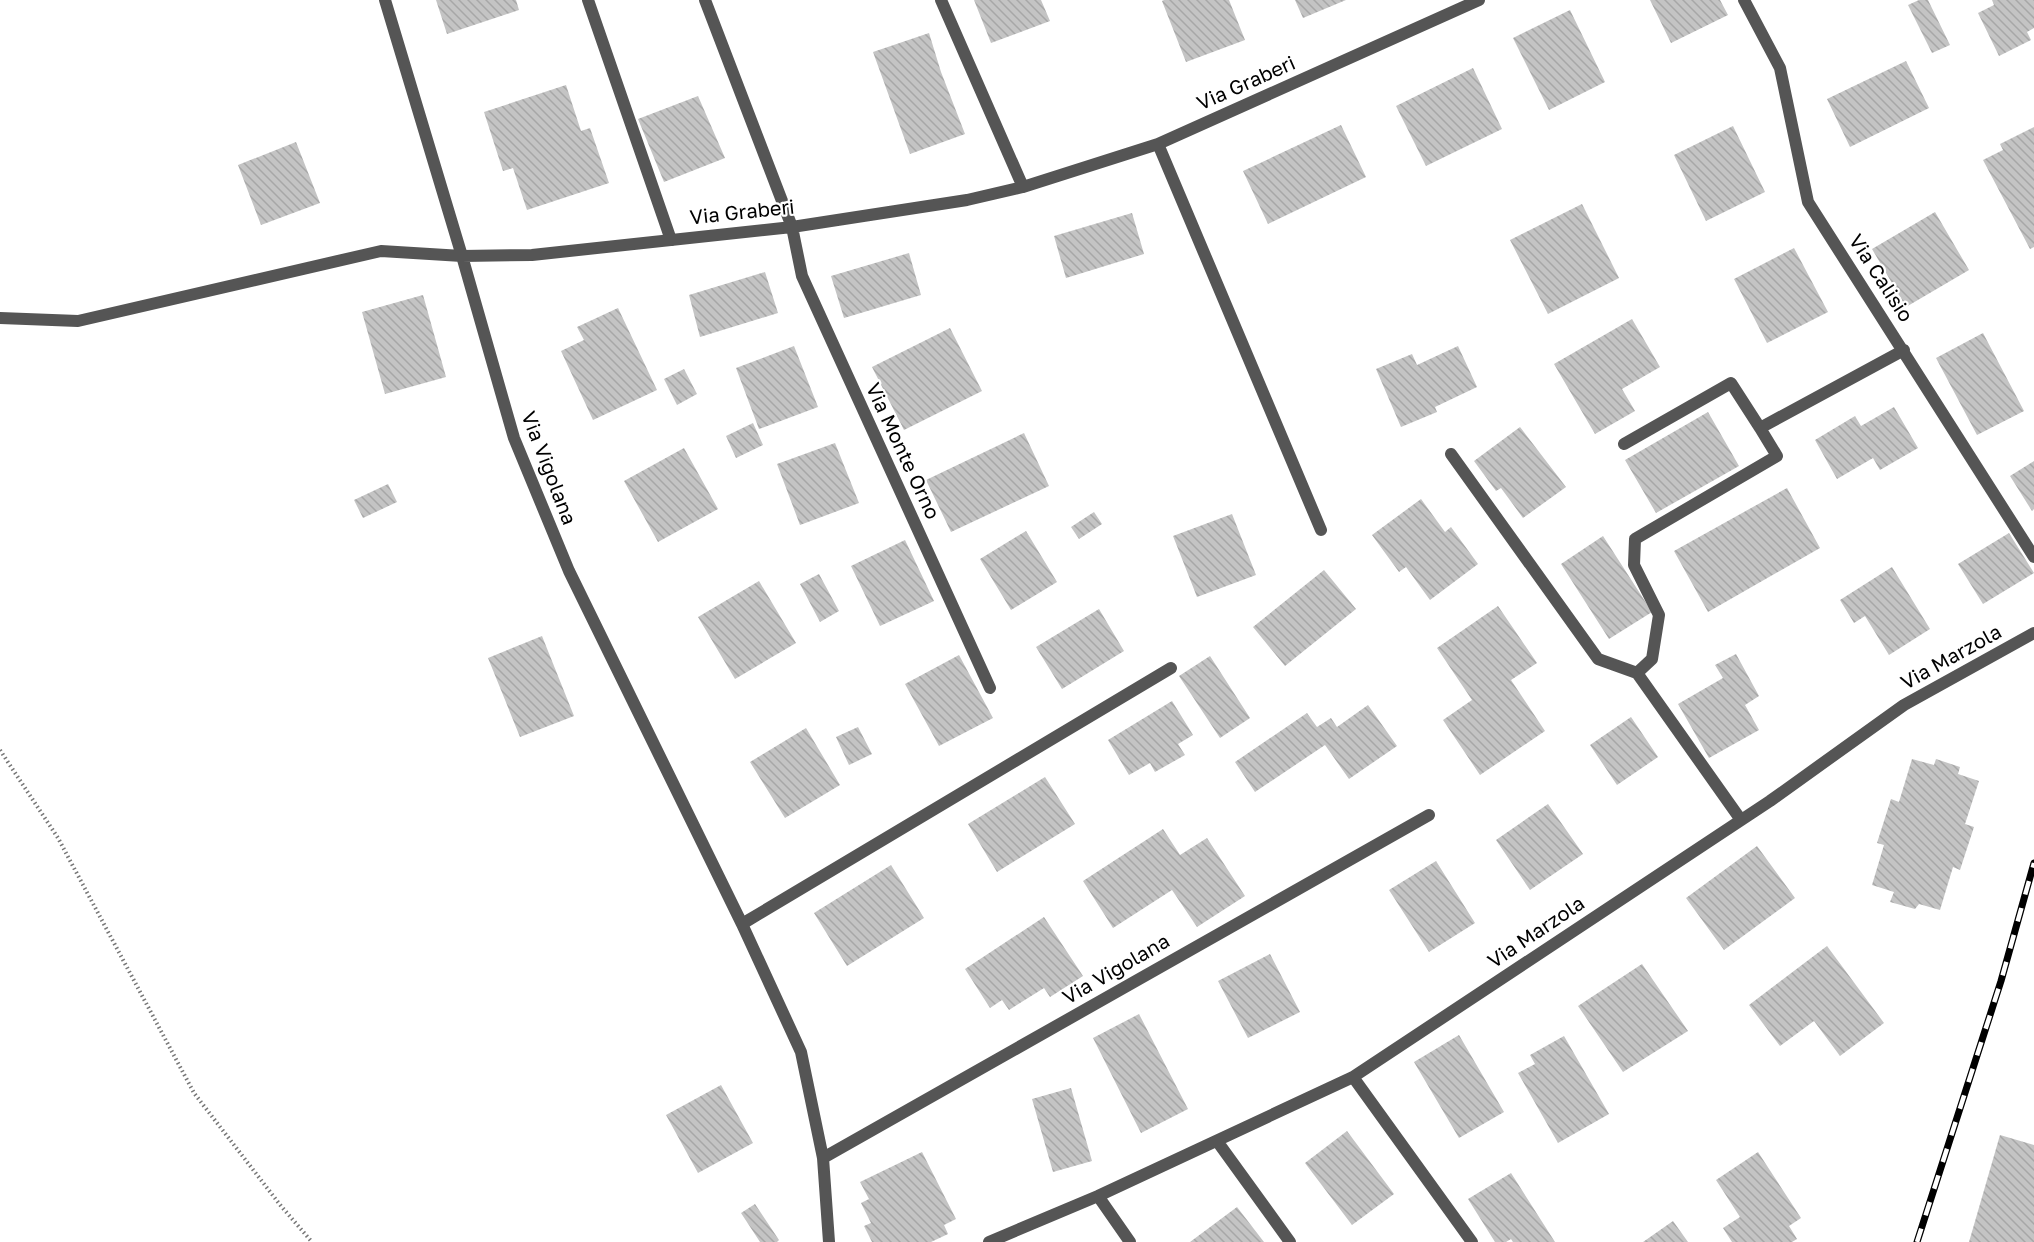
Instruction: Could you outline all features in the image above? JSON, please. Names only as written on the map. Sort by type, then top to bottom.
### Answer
[{"type":"street","name":"Via Vigolana","points":[[385,0],[514,438],[569,571],[742,924],[801,1052],[823,1158],[829,1242]]},
{"type":"street","points":[[588,0],[671,240]]},
{"type":"street","name":"Via Monte Orno","points":[[705,0],[792,227],[802,276],[990,688]]},
{"type":"street","points":[[941,0],[1023,187]]},
{"type":"street","name":"Via Graberi","points":[[0,318],[78,321],[381,251],[462,256],[532,255],[792,227],[967,200],[1023,187],[1158,144],[1479,0]]},
{"type":"street","name":"Via Calisio","points":[[1744,0],[1780,68],[1808,202],[2034,556]]},
{"type":"street","points":[[1158,144],[1321,530]]},
{"type":"street","points":[[1760,428],[1904,350]]},
{"type":"street","points":[[1624,444],[1731,383],[1777,456],[1635,538],[1634,565],[1659,615],[1652,659],[1637,673]]},
{"type":"street","points":[[1451,454],[1598,659],[1637,673],[1741,820]]},
{"type":"street","name":"Via Marzola","points":[[990,1242],[1098,1196],[1353,1077],[1741,820],[1904,705],[2034,633]]},
{"type":"street","points":[[742,924],[1171,668]]},
{"type":"street","name":"Via Vigolana","points":[[823,1158],[1429,814]]},
{"type":"street","points":[[1353,1077],[1472,1242]]},
{"type":"street","points":[[1217,1141],[1290,1242]]},
{"type":"street","points":[[1098,1196],[1130,1242]]},
{"type":"path","points":[[0,750],[58,838],[194,1093],[281,1206],[312,1242]]},
{"type":"building","points":[[436,0],[516,0],[519,10],[447,34]]},
{"type":"building","points":[[974,0],[1041,0],[1050,21],[991,43]]},
{"type":"building","points":[[1229,0],[1245,40],[1186,62],[1162,1]]},
{"type":"building","points":[[1295,0],[1346,0],[1303,18]]},
{"type":"building","points":[[1650,0],[1720,0],[1728,15],[1671,43]]},
{"type":"building","points":[[1919,0],[1928,0],[1950,45],[1932,53],[1908,5]]},
{"type":"building","points":[[1992,0],[2034,0],[2034,28],[2027,32],[2031,40],[1999,56],[1978,13],[1994,5]]},
{"type":"building","points":[[1570,10],[1605,82],[1549,110],[1513,38]]},
{"type":"building","points":[[929,33],[965,134],[910,154],[873,52]]},
{"type":"building","points":[[1906,61],[1929,108],[1850,147],[1827,99]]},
{"type":"building","points":[[1473,68],[1502,129],[1426,166],[1396,106]]},
{"type":"building","points":[[566,85],[581,131],[590,128],[609,183],[527,210],[513,168],[503,171],[484,112]]},
{"type":"building","points":[[698,96],[725,158],[664,182],[638,119]]},
{"type":"building","points":[[1341,125],[1366,177],[1268,224],[1243,171]]},
{"type":"building","points":[[1733,126],[1765,192],[1706,221],[1674,155]]},
{"type":"building","points":[[2034,127],[2034,247],[2030,249],[1983,160],[2003,150],[2000,144]]},
{"type":"building","points":[[296,142],[320,203],[261,225],[238,165]]},
{"type":"building","points":[[1582,204],[1619,278],[1548,314],[1510,240]]},
{"type":"building","points":[[1935,212],[1969,270],[1906,307],[1872,249]]},
{"type":"building","points":[[1132,213],[1144,254],[1066,278],[1054,236]]},
{"type":"building","points":[[1794,248],[1828,312],[1767,343],[1734,279]]},
{"type":"building","points":[[909,253],[921,295],[844,318],[831,276]]},
{"type":"building","points":[[765,272],[778,313],[700,337],[689,295]]},
{"type":"building","points":[[423,295],[446,377],[385,394],[362,312]]},
{"type":"building","points":[[618,308],[657,390],[593,420],[561,351],[584,340],[577,327]]},
{"type":"building","points":[[1632,319],[1660,367],[1622,389],[1635,411],[1595,434],[1554,364]]},
{"type":"building","points":[[950,328],[982,391],[904,430],[872,367]]},
{"type":"building","points":[[1983,333],[2024,411],[1977,435],[1936,358]]},
{"type":"building","points":[[794,346],[818,407],[759,429],[736,368]]},
{"type":"building","points":[[1458,346],[1477,387],[1435,407],[1437,412],[1401,427],[1376,369],[1412,354],[1417,365]]},
{"type":"building","points":[[684,369],[697,394],[677,405],[664,379]]},
{"type":"building","points":[[1894,407],[1918,448],[1880,470],[1873,458],[1837,479],[1815,440],[1855,416],[1861,426]]},
{"type":"building","points":[[1708,412],[1739,466],[1656,513],[1625,460]]},
{"type":"building","points":[[753,423],[763,445],[736,458],[726,436]]},
{"type":"building","points":[[1520,427],[1566,487],[1523,518],[1501,488],[1496,491],[1474,461]]},
{"type":"building","points":[[1024,433],[1049,486],[951,532],[926,480]]},
{"type":"building","points":[[835,443],[859,503],[800,525],[777,464]]},
{"type":"building","points":[[684,448],[718,509],[658,542],[624,481]]},
{"type":"building","points":[[2034,461],[2034,509],[2032,511],[2010,476]]},
{"type":"building","points":[[388,484],[397,502],[363,518],[354,500]]},
{"type":"building","points":[[1787,488],[1820,548],[1708,612],[1674,551]]},
{"type":"building","points":[[1421,499],[1445,532],[1451,527],[1478,564],[1430,600],[1406,567],[1399,572],[1372,535]]},
{"type":"building","points":[[1094,512],[1102,524],[1079,539],[1071,527]]},
{"type":"building","points":[[1232,514],[1256,575],[1197,597],[1173,536]]},
{"type":"building","points":[[1026,531],[1057,582],[1011,610],[980,559]]},
{"type":"building","points":[[2009,533],[2034,573],[1983,604],[1958,564]]},
{"type":"building","points":[[1603,536],[1652,612],[1609,639],[1561,564]]},
{"type":"building","points":[[905,540],[934,601],[880,626],[851,566]]},
{"type":"building","points":[[1892,567],[1930,629],[1889,655],[1865,616],[1854,623],[1840,600]]},
{"type":"building","points":[[1324,570],[1356,609],[1285,666],[1253,627]]},
{"type":"building","points":[[819,574],[839,611],[820,622],[800,584]]},
{"type":"building","points":[[759,581],[796,643],[735,679],[698,617]]},
{"type":"building","points":[[1498,606],[1537,663],[1511,680],[1545,731],[1480,775],[1443,720],[1472,700],[1437,648]]},
{"type":"building","points":[[1099,609],[1124,651],[1062,689],[1036,647]]},
{"type":"building","points":[[542,636],[574,716],[520,737],[488,658]]},
{"type":"building","points":[[1736,654],[1759,696],[1745,705],[1759,730],[1709,758],[1678,704],[1723,678],[1715,665]]},
{"type":"building","points":[[959,655],[993,718],[939,746],[905,684]]},
{"type":"building","points":[[1210,656],[1250,718],[1220,738],[1179,676]]},
{"type":"building","points":[[1172,701],[1193,735],[1178,744],[1185,755],[1155,772],[1150,763],[1129,775],[1108,740]]},
{"type":"building","points":[[1368,705],[1397,746],[1349,779],[1325,745],[1255,792],[1235,762],[1307,713],[1317,727],[1331,718],[1337,727]]},
{"type":"building","points":[[1631,717],[1658,757],[1617,785],[1590,745]]},
{"type":"building","points":[[858,727],[872,754],[849,765],[836,737]]},
{"type":"building","points":[[806,728],[840,785],[785,818],[750,762]]},
{"type":"building","points":[[1912,759],[1934,765],[1936,759],[1960,767],[1958,774],[1979,781],[1965,824],[1974,827],[1960,870],[1953,867],[1940,910],[1919,904],[1915,909],[1890,902],[1894,892],[1872,885],[1884,845],[1877,843],[1891,799],[1899,802]]},
{"type":"building","points":[[1045,777],[1075,824],[997,872],[968,824]]},
{"type":"building","points":[[1548,804],[1583,854],[1530,890],[1496,840]]},
{"type":"building","points":[[1163,829],[1180,855],[1207,838],[1245,896],[1197,927],[1172,890],[1113,928],[1083,881]]},
{"type":"building","points":[[1757,846],[1795,898],[1724,950],[1686,898]]},
{"type":"building","points":[[1436,861],[1475,923],[1429,952],[1389,890]]},
{"type":"building","points":[[891,865],[924,918],[847,966],[814,913]]},
{"type":"building","points":[[1044,917],[1083,976],[1050,997],[1044,988],[1009,1010],[1002,1000],[990,1008],[965,969]]},
{"type":"building","points":[[1827,946],[1884,1023],[1840,1056],[1814,1021],[1780,1046],[1749,1005]]},
{"type":"building","points":[[1270,954],[1300,1012],[1248,1038],[1218,981]]},
{"type":"building","points":[[1642,964],[1688,1031],[1623,1072],[1578,1006]]},
{"type":"building","points":[[1139,1014],[1188,1109],[1141,1133],[1093,1038]]},
{"type":"building","points":[[1459,1035],[1504,1112],[1459,1138],[1414,1062]]},
{"type":"building","points":[[1564,1036],[1609,1114],[1558,1143],[1518,1073],[1535,1064],[1530,1055]]},
{"type":"building","points":[[721,1085],[753,1143],[698,1173],[666,1115]]},
{"type":"building","points":[[1071,1088],[1092,1161],[1053,1172],[1032,1099]]},
{"type":"building","points":[[1347,1131],[1394,1194],[1352,1225],[1305,1163]]},
{"type":"building","points":[[2000,1135],[2034,1145],[2034,1242],[1969,1242]]},
{"type":"building","points":[[922,1152],[956,1219],[944,1225],[948,1234],[931,1242],[872,1242],[864,1226],[871,1223],[861,1203],[869,1199],[860,1182]]},
{"type":"building","points":[[1758,1152],[1801,1218],[1789,1226],[1797,1239],[1792,1242],[1732,1242],[1723,1228],[1740,1217],[1716,1180]]},
{"type":"building","points":[[1511,1173],[1555,1242],[1513,1242],[1511,1239],[1506,1242],[1495,1242],[1468,1199]]},
{"type":"building","points":[[755,1204],[779,1240],[777,1242],[760,1242],[741,1213]]},
{"type":"building","points":[[1237,1207],[1264,1242],[1190,1242]]},
{"type":"building","points":[[1673,1221],[1688,1242],[1643,1242]]},
{"type":"railway","points":[[1917,1242],[2001,981],[2034,863]]}]
